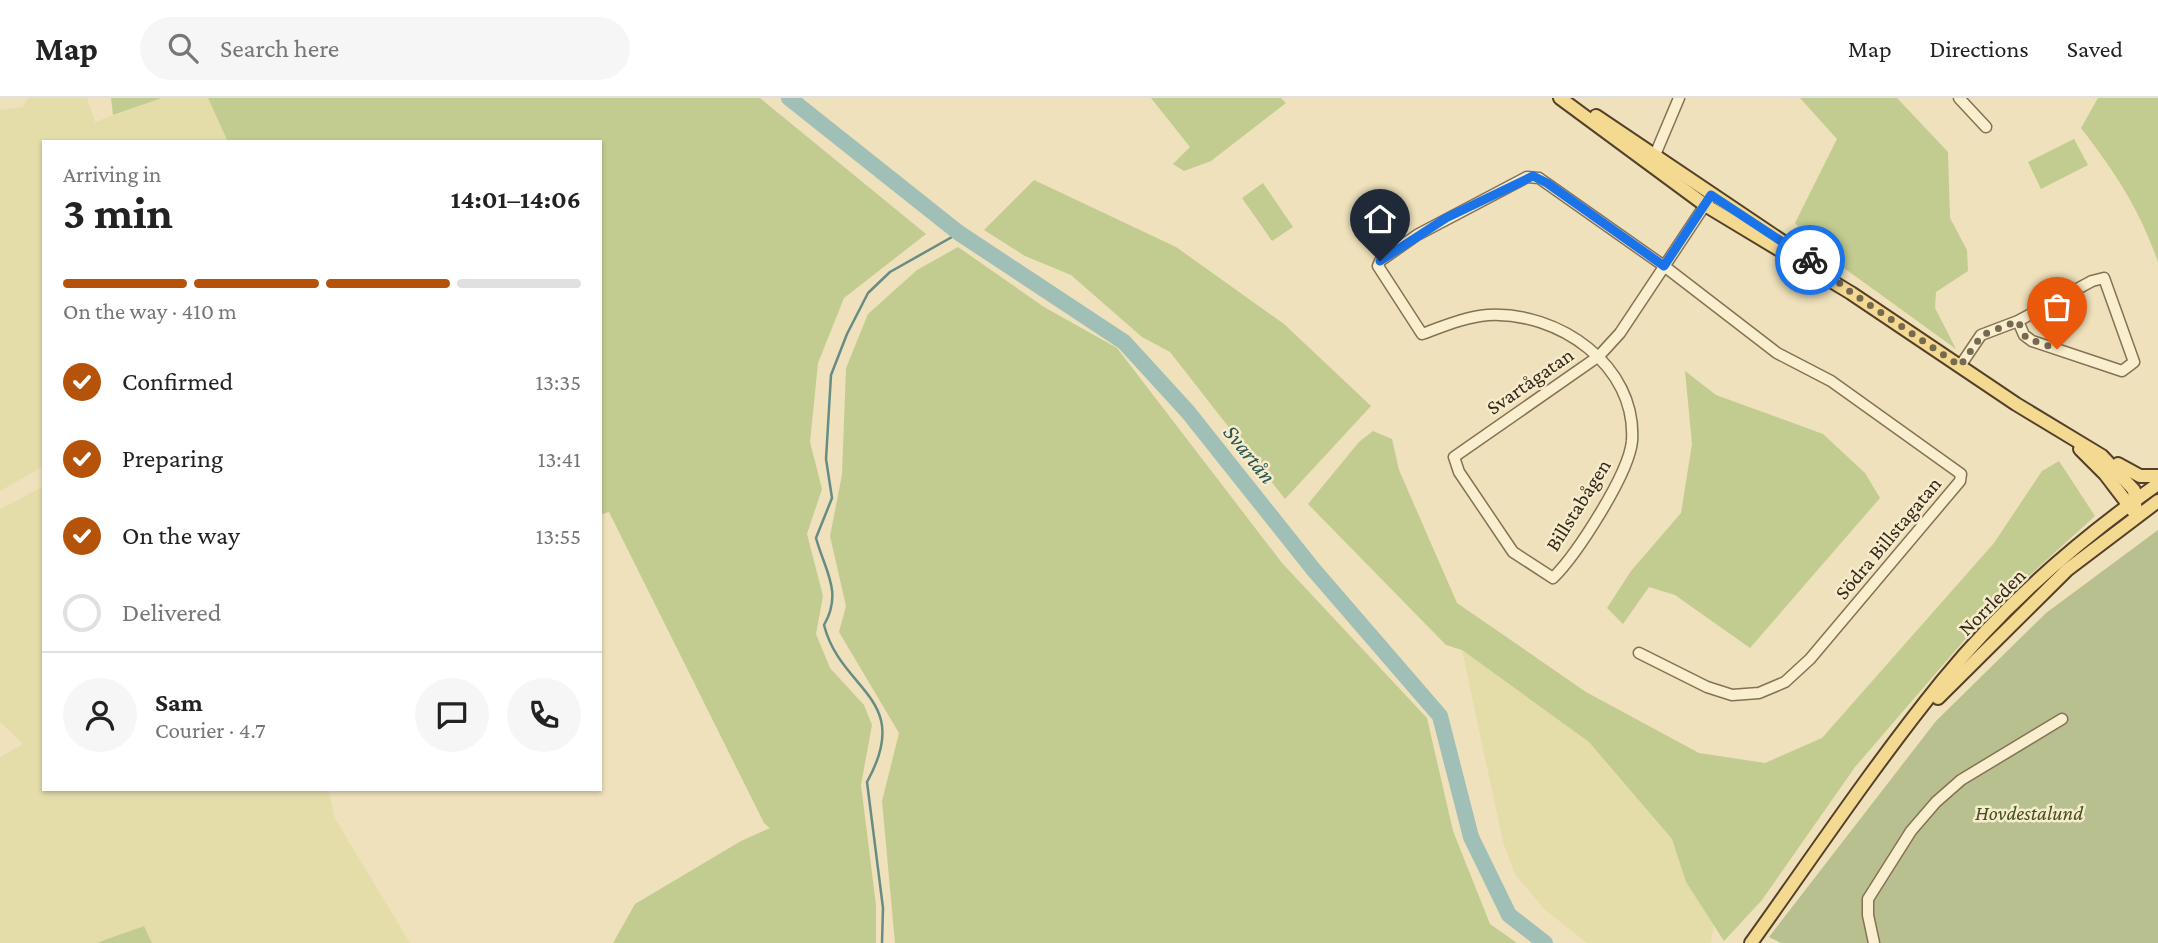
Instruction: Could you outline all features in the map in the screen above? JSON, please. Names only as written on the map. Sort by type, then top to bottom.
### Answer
[{"type":"main road","points":[[1560,98],[1708,200],[2067,436],[2140,476],[2158,476]]},
{"type":"main road","points":[[1567,98],[1652,161]]},
{"type":"main road","points":[[2067,436],[2105,474],[2130,509]]},
{"type":"main road","points":[[2102,456],[2130,482],[2130,509]]},
{"type":"main road","name":"Norrleden","points":[[1875,769],[1948,687],[2023,611],[2158,484]]},
{"type":"main road","name":"Norrleden","points":[[1751,943],[1875,769],[1944,680],[1977,643],[2065,558],[2130,509],[2158,501]]},
{"type":"street","points":[[1652,161],[1679,98]]},
{"type":"street","points":[[1959,98],[1986,127]]},
{"type":"street","name":"Billstabågen","points":[[1552,578],[1611,494],[1628,459],[1631,422],[1619,383],[1599,356],[1563,331],[1527,318],[1507,315],[1471,317],[1422,334],[1380,271],[1380,261],[1446,218],[1533,176],[1547,183],[1664,266]]},
{"type":"street","name":"Svartågatan","points":[[1552,578],[1513,552],[1459,472],[1454,457],[1599,356],[1620,333],[1708,200]]},
{"type":"street","name":"Södra Billstagatan","points":[[1639,653],[1707,688],[1731,695],[1759,693],[1785,682],[1810,659],[1961,481],[1957,469],[1831,381],[1777,353],[1664,266]]},
{"type":"street","points":[[1960,366],[1982,335],[2018,321],[2092,281],[2104,278],[2134,362],[2122,371],[2032,341],[2024,335],[2018,321]]},
{"type":"street","points":[[1874,943],[1868,915],[1868,899],[1911,831],[1936,802],[1961,780],[2062,719]]},
{"type":"shaded area","points":[[28,98],[87,98],[95,122],[162,98],[208,98],[227,140],[42,140],[42,467],[0,491],[0,110],[23,107]]},
{"type":"shaded area","points":[[42,487],[42,791],[329,791],[334,817],[410,943],[152,943],[144,926],[96,943],[0,943],[0,757],[23,744],[0,722],[0,509]]},
{"type":"shaded area","points":[[1462,650],[1589,742],[1672,839],[1686,882],[1714,922],[1711,943],[1587,943],[1544,909],[1515,874],[1503,842]]},
{"type":"green space","points":[[111,98],[162,98],[113,115]]},
{"type":"green space","points":[[208,98],[760,98],[926,234],[844,298],[818,363],[810,442],[822,489],[807,534],[823,596],[816,634],[830,668],[864,705],[872,725],[861,785],[876,905],[876,943],[613,943],[635,904],[741,841],[770,828],[764,823],[609,512],[602,514],[602,140],[227,140]]},
{"type":"green space","points":[[1151,98],[1281,98],[1286,103],[1211,161],[1184,171],[1173,164],[1190,147]]},
{"type":"green space","points":[[1800,98],[1897,98],[1948,152],[1950,218],[1967,250],[1968,271],[1936,292],[1935,308],[1956,349],[1819,250],[1795,223],[1837,139]]},
{"type":"green space","points":[[2098,98],[2158,98],[2158,262],[2126,192],[2081,128]]},
{"type":"green space","points":[[2074,139],[2088,165],[2041,189],[2028,162]]},
{"type":"green space","points":[[1034,180],[1176,247],[1284,324],[1371,406],[1285,499],[1170,352],[1142,337],[1071,275],[1025,256],[984,230]]},
{"type":"green space","points":[[1263,183],[1293,227],[1272,241],[1242,198]]},
{"type":"green space","points":[[958,247],[1044,307],[1117,348],[1282,563],[1427,718],[1453,831],[1490,924],[1517,943],[895,943],[882,801],[899,733],[839,632],[846,606],[830,536],[842,475],[846,368],[868,314],[917,270]]},
{"type":"green space","points":[[1685,371],[1716,395],[1823,434],[1865,473],[1880,498],[1750,648],[1675,595],[1649,587],[1623,624],[1607,608],[1631,571],[1681,513],[1692,444]]},
{"type":"green space","points":[[1373,431],[1392,439],[1399,470],[1457,603],[1586,692],[1699,753],[1765,763],[1822,738],[1994,543],[2042,471],[2059,461],[2095,516],[1986,615],[1855,767],[1762,900],[1724,941],[1686,882],[1672,839],[1589,742],[1462,650],[1446,645],[1308,504],[1359,442]]},
{"type":"green space","name":"Hovdestalund","points":[[2158,530],[2158,943],[1781,943],[1769,937],[1936,721],[2046,613]]},
{"type":"green space","points":[[144,926],[152,943],[96,943]]},
{"type":"waterway","name":"Svartån","points":[[789,98],[959,233],[1124,342],[1188,412],[1313,569],[1440,716],[1471,837],[1509,915],[1545,943]]},
{"type":"waterway","points":[[882,943],[883,908],[867,782],[879,754],[882,731],[879,713],[870,697],[844,666],[824,625],[832,602],[832,592],[816,538],[832,498],[826,459],[831,375],[847,334],[868,293],[890,272],[959,233]]},
{"type":"way so far","points":[[1810,260],[1852,293],[1960,366],[1982,335],[2018,321],[2026,338],[2057,349]]},
{"type":"route","points":[[1380,261],[1446,218],[1533,176],[1547,183],[1664,266],[1711,195],[1810,260]]}]
